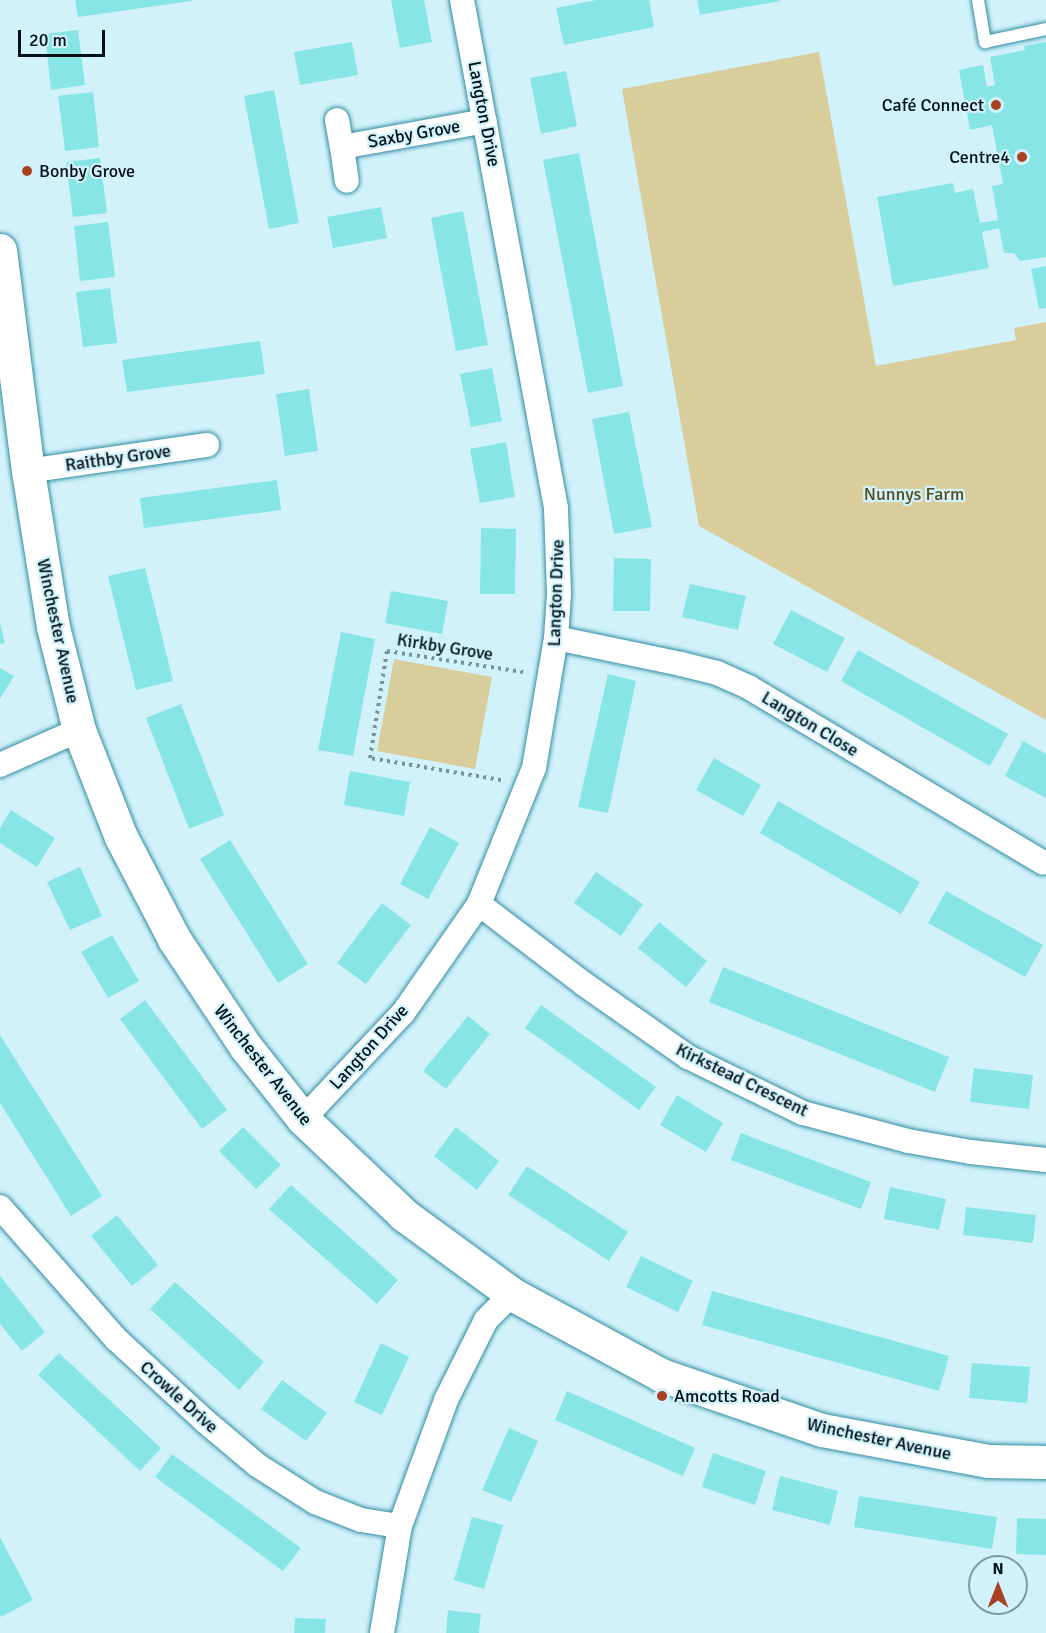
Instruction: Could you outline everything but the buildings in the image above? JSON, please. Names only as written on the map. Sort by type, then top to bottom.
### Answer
[{"type":"street","name":"Langton Drive","points":[[303,1119],[403,1012],[479,904],[534,768],[551,676],[559,594],[556,508],[462,0]]},
{"type":"street","name":"Saxby Grove","points":[[337,120],[347,181]]},
{"type":"street","name":"Saxby Grove","points":[[342,147],[485,121]]},
{"type":"street","name":"Winchester Avenue","points":[[0,250],[28,471],[53,627],[79,730],[122,837],[174,939],[245,1046],[303,1119],[404,1215],[512,1294],[661,1376],[822,1430],[988,1461],[1046,1462]]},
{"type":"street","name":"Raithby Grove","points":[[28,471],[207,445]]},
{"type":"street","name":"Langton Close","points":[[556,638],[717,673],[750,688],[1042,863]]},
{"type":"street","points":[[0,765],[79,730]]},
{"type":"street","name":"Kirkstead Crescent","points":[[479,904],[584,984],[688,1057],[803,1113],[908,1141],[1046,1160]]},
{"type":"street","name":"Crowle Drive","points":[[0,1207],[116,1339],[206,1422],[257,1465],[315,1502],[361,1520],[400,1526]]},
{"type":"street","points":[[382,1633],[400,1526],[446,1400],[486,1320],[512,1294]]},
{"type":"lane","points":[[978,0],[985,42],[1046,29]]},
{"type":"path","name":"Kirkby Grove","points":[[528,785],[370,758],[387,651],[551,676]]},
{"type":"green space","name":"Nunnys Farm","points":[[819,52],[876,366],[1016,340],[1014,328],[1046,322],[1046,720],[699,526],[622,89]]},
{"type":"green space","points":[[394,659],[492,677],[475,769],[377,751]]},
{"type":"place","name":"Café Connect","points":[[996,105]]},
{"type":"place","name":"Centre4","points":[[1022,157]]},
{"type":"place","name":"Bonby Grove","points":[[27,171]]},
{"type":"place","name":"Amcotts Road","points":[[662,1396]]}]
